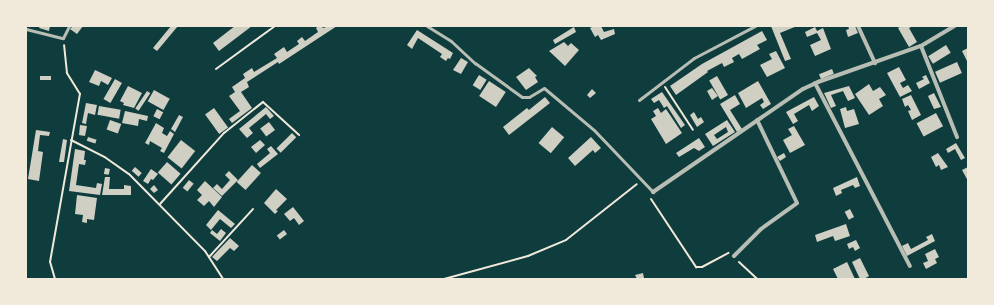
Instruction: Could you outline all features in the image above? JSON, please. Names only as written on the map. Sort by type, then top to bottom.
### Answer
[{"type":"street","points":[[858,26],[875,63]]},
{"type":"street","points":[[653,192],[791,97],[815,83],[921,46],[954,26]]},
{"type":"street","points":[[921,46],[957,137]]},
{"type":"street","points":[[815,83],[910,266]]},
{"type":"street","points":[[734,256],[761,229],[797,203],[757,120]]},
{"type":"lane","points":[[26,29],[63,38],[68,26]]},
{"type":"lane","points":[[426,26],[451,41],[475,63],[522,96],[529,97],[544,88],[594,130],[653,192]]},
{"type":"lane","points":[[639,100],[694,58],[755,26]]},
{"type":"path","points":[[216,70],[275,26]]},
{"type":"path","points":[[55,279],[50,262],[80,94],[67,73],[63,38]]},
{"type":"path","points":[[662,83],[693,130]]},
{"type":"path","points":[[160,204],[224,133],[263,102],[299,134]]},
{"type":"path","points":[[71,140],[106,158],[129,174],[160,204],[208,257],[222,279]]},
{"type":"path","points":[[444,279],[528,256],[566,240],[643,180]]},
{"type":"path","points":[[653,192],[651,199],[696,268],[702,268],[727,253],[734,256],[757,279]]},
{"type":"path","points":[[208,257],[253,209]]},
{"type":"building","points":[[40,26],[50,26],[49,31],[39,28]]},
{"type":"building","points":[[73,26],[83,26],[77,34],[70,29]]},
{"type":"building","points":[[171,26],[178,26],[157,51],[153,48]]},
{"type":"building","points":[[235,26],[252,26],[219,51],[213,43]]},
{"type":"building","points":[[319,26],[324,28],[327,26],[337,26],[279,64],[278,62],[247,82],[249,87],[241,92],[252,108],[232,123],[229,119],[240,111],[229,96],[235,92],[232,87],[245,78],[243,74],[252,68],[254,72],[277,58],[274,54],[284,47],[287,52],[299,44],[297,41],[302,37],[305,41],[318,32],[316,28]]},
{"type":"building","points":[[594,26],[601,26],[604,32],[614,29],[615,34],[601,40],[598,35],[595,37],[590,28]]},
{"type":"building","points":[[771,26],[797,26],[780,33],[791,59],[785,61]]},
{"type":"building","points":[[848,26],[855,26],[858,33],[848,37],[846,30],[849,29]]},
{"type":"building","points":[[901,26],[913,26],[909,28],[917,42],[909,47],[898,28]]},
{"type":"building","points":[[574,27],[576,32],[555,44],[553,40]]},
{"type":"building","points":[[815,27],[817,31],[823,28],[831,49],[815,56],[810,45],[821,40],[817,33],[807,37],[805,32]]},
{"type":"building","points":[[417,30],[453,53],[450,59],[448,58],[446,61],[440,57],[442,54],[418,38],[412,49],[407,45]]},
{"type":"building","points":[[762,31],[767,40],[757,45],[760,49],[742,59],[739,54],[732,58],[734,62],[724,67],[722,63],[707,71],[708,72],[676,95],[670,86],[702,64]]},
{"type":"building","points":[[564,42],[568,46],[571,43],[579,50],[565,66],[549,51]]},
{"type":"building","points":[[946,45],[951,53],[933,64],[928,56]]},
{"type":"building","points":[[968,48],[968,63],[962,51]]},
{"type":"building","points":[[776,51],[785,68],[767,77],[760,65],[772,59],[769,54]]},
{"type":"building","points":[[461,58],[468,62],[461,74],[453,70]]},
{"type":"building","points":[[957,62],[962,73],[940,83],[935,72]]},
{"type":"building","points":[[899,67],[906,80],[900,83],[903,88],[908,85],[912,91],[900,97],[887,73]]},
{"type":"building","points":[[529,68],[537,76],[535,77],[538,82],[526,90],[516,77]]},
{"type":"building","points":[[832,69],[834,74],[821,79],[819,74]]},
{"type":"building","points":[[95,70],[112,78],[108,85],[101,81],[99,86],[89,82]]},
{"type":"building","points":[[479,75],[487,80],[480,90],[473,85]]},
{"type":"building","points":[[926,75],[930,83],[919,89],[916,83],[924,79],[922,77]]},
{"type":"building","points":[[40,76],[51,76],[51,80],[40,80]]},
{"type":"building","points":[[717,76],[728,95],[720,100],[709,80]]},
{"type":"building","points":[[115,79],[122,83],[110,103],[104,99]]},
{"type":"building","points":[[489,81],[506,92],[496,107],[479,96]]},
{"type":"building","points":[[758,81],[771,104],[763,109],[760,105],[764,102],[762,98],[746,108],[738,93]]},
{"type":"building","points":[[869,84],[873,91],[880,87],[886,95],[879,99],[883,106],[869,115],[855,94]]},
{"type":"building","points":[[128,86],[142,93],[134,108],[123,105],[124,103],[120,101]]},
{"type":"building","points":[[849,86],[855,98],[848,101],[843,91],[831,95],[836,106],[831,108],[824,93]]},
{"type":"building","points":[[712,88],[718,96],[712,100],[707,91]]},
{"type":"building","points":[[592,89],[596,93],[590,98],[587,95]]},
{"type":"building","points":[[154,90],[170,99],[163,110],[148,101]]},
{"type":"building","points":[[147,91],[150,93],[139,111],[135,108]]},
{"type":"building","points":[[662,92],[685,125],[681,128],[667,106],[664,108],[659,100],[654,103],[651,99]]},
{"type":"building","points":[[934,93],[941,107],[934,109],[928,96]]},
{"type":"building","points":[[735,95],[740,104],[730,110],[742,129],[737,132],[720,104]]},
{"type":"building","points":[[911,95],[921,115],[912,120],[908,111],[911,110],[908,105],[905,107],[902,99]]},
{"type":"building","points":[[545,97],[550,103],[509,135],[503,127],[527,108],[529,110]]},
{"type":"building","points":[[814,97],[819,106],[812,111],[809,105],[794,114],[798,121],[793,124],[786,112]]},
{"type":"building","points":[[86,103],[97,105],[95,115],[88,113],[86,124],[82,123]]},
{"type":"building","points":[[99,106],[121,110],[119,119],[97,115]]},
{"type":"building","points":[[266,107],[274,116],[270,119],[266,114],[249,128],[253,133],[247,138],[239,129]]},
{"type":"building","points":[[846,107],[847,111],[854,109],[859,124],[845,128],[840,109]]},
{"type":"building","points":[[214,108],[228,127],[219,134],[205,114]]},
{"type":"building","points":[[658,108],[661,113],[666,109],[682,133],[666,144],[651,119],[656,116],[653,111]]},
{"type":"building","points":[[157,109],[163,112],[160,119],[153,116]]},
{"type":"building","points":[[125,111],[148,116],[147,121],[139,119],[138,126],[122,123]]},
{"type":"building","points":[[694,112],[698,119],[701,117],[704,122],[697,127],[690,115]]},
{"type":"building","points":[[936,113],[943,126],[924,137],[917,123]]},
{"type":"building","points":[[179,115],[183,117],[175,132],[171,129]]},
{"type":"building","points":[[110,120],[121,124],[118,134],[107,129]]},
{"type":"building","points":[[727,120],[735,132],[713,146],[705,134]],"holes":[[[726,127],[728,132],[717,139],[714,135]]]},
{"type":"building","points":[[269,122],[275,130],[266,137],[260,129]]},
{"type":"building","points":[[156,123],[164,128],[162,133],[167,136],[170,131],[174,134],[164,153],[160,151],[162,148],[150,141],[149,145],[145,143]]},
{"type":"building","points":[[80,125],[87,126],[85,136],[79,135]]},
{"type":"building","points":[[794,126],[805,145],[790,153],[783,140],[792,135],[788,129]]},
{"type":"building","points":[[552,127],[564,137],[551,153],[539,143]]},
{"type":"building","points":[[36,130],[50,132],[49,136],[40,135],[38,151],[43,152],[39,181],[28,179]]},
{"type":"building","points":[[292,133],[296,137],[281,153],[276,149]]},
{"type":"building","points":[[88,137],[97,140],[95,144],[87,141]]},
{"type":"building","points":[[591,137],[601,148],[595,153],[593,150],[575,166],[568,158]]},
{"type":"building","points":[[699,138],[705,147],[699,151],[694,148],[679,157],[676,153]]},
{"type":"building","points":[[63,139],[67,140],[64,162],[59,162]]},
{"type":"building","points":[[181,140],[195,151],[182,168],[167,157]]},
{"type":"building","points":[[260,140],[265,145],[256,153],[251,147]]},
{"type":"building","points":[[956,143],[965,158],[961,160],[955,149],[948,153],[946,149]]},
{"type":"building","points":[[271,146],[278,154],[260,168],[257,164],[270,153],[267,149]]},
{"type":"building","points":[[75,149],[85,151],[84,160],[86,160],[85,165],[79,164],[76,185],[96,188],[97,183],[102,184],[100,195],[69,191]]},
{"type":"building","points":[[784,153],[786,157],[780,161],[777,157]]},
{"type":"building","points":[[938,153],[948,167],[941,170],[939,165],[936,167],[931,157]]},
{"type":"building","points":[[167,162],[181,174],[171,184],[158,173]]},
{"type":"building","points":[[252,165],[261,173],[246,190],[237,182]]},
{"type":"building","points":[[135,167],[142,173],[139,177],[132,171]]},
{"type":"building","points":[[968,167],[968,181],[962,170]]},
{"type":"building","points":[[105,168],[110,169],[109,175],[104,174]]},
{"type":"building","points":[[151,169],[158,174],[153,180],[151,179],[148,184],[143,181]]},
{"type":"building","points":[[229,171],[238,180],[222,196],[213,188],[217,184],[222,189],[230,180],[225,175]]},
{"type":"building","points":[[105,177],[110,177],[109,189],[124,189],[124,185],[131,186],[131,195],[102,195]]},
{"type":"building","points":[[857,177],[860,186],[855,188],[853,185],[841,190],[842,193],[836,196],[833,188]]},
{"type":"building","points":[[189,180],[194,184],[187,192],[183,188]]},
{"type":"building","points":[[205,181],[222,197],[214,207],[209,201],[204,206],[197,200],[202,195],[197,190]]},
{"type":"building","points":[[154,185],[158,190],[154,193],[150,189]]},
{"type":"building","points":[[276,189],[287,199],[276,210],[278,211],[275,214],[264,203]]},
{"type":"building","points":[[77,195],[97,198],[94,220],[87,219],[87,223],[82,222],[83,215],[75,214]]},
{"type":"building","points":[[293,207],[304,221],[299,225],[294,218],[290,221],[284,214]]},
{"type":"building","points":[[850,209],[854,217],[849,220],[845,212]]},
{"type":"building","points":[[218,210],[235,224],[231,228],[220,219],[211,230],[206,225]]},
{"type":"building","points":[[846,224],[850,236],[835,241],[833,236],[817,242],[815,235]]},
{"type":"building","points":[[221,229],[226,233],[220,241],[210,233],[212,230],[217,234]]},
{"type":"building","points":[[284,230],[287,234],[280,239],[277,235]]},
{"type":"building","points":[[932,234],[935,241],[907,256],[902,246],[908,243],[911,249],[928,240],[926,237]]},
{"type":"building","points":[[230,238],[239,246],[234,251],[230,248],[217,261],[212,257]]},
{"type":"building","points":[[856,240],[860,248],[855,251],[853,247],[849,249],[847,244]]},
{"type":"building","points":[[935,249],[939,257],[935,259],[937,263],[926,269],[923,263],[928,261],[925,254]]},
{"type":"building","points":[[860,258],[869,276],[864,279],[860,279],[852,262]]},
{"type":"building","points":[[847,262],[855,279],[838,279],[833,269]]},
{"type":"building","points":[[643,273],[644,278],[637,279],[635,275]]}]
